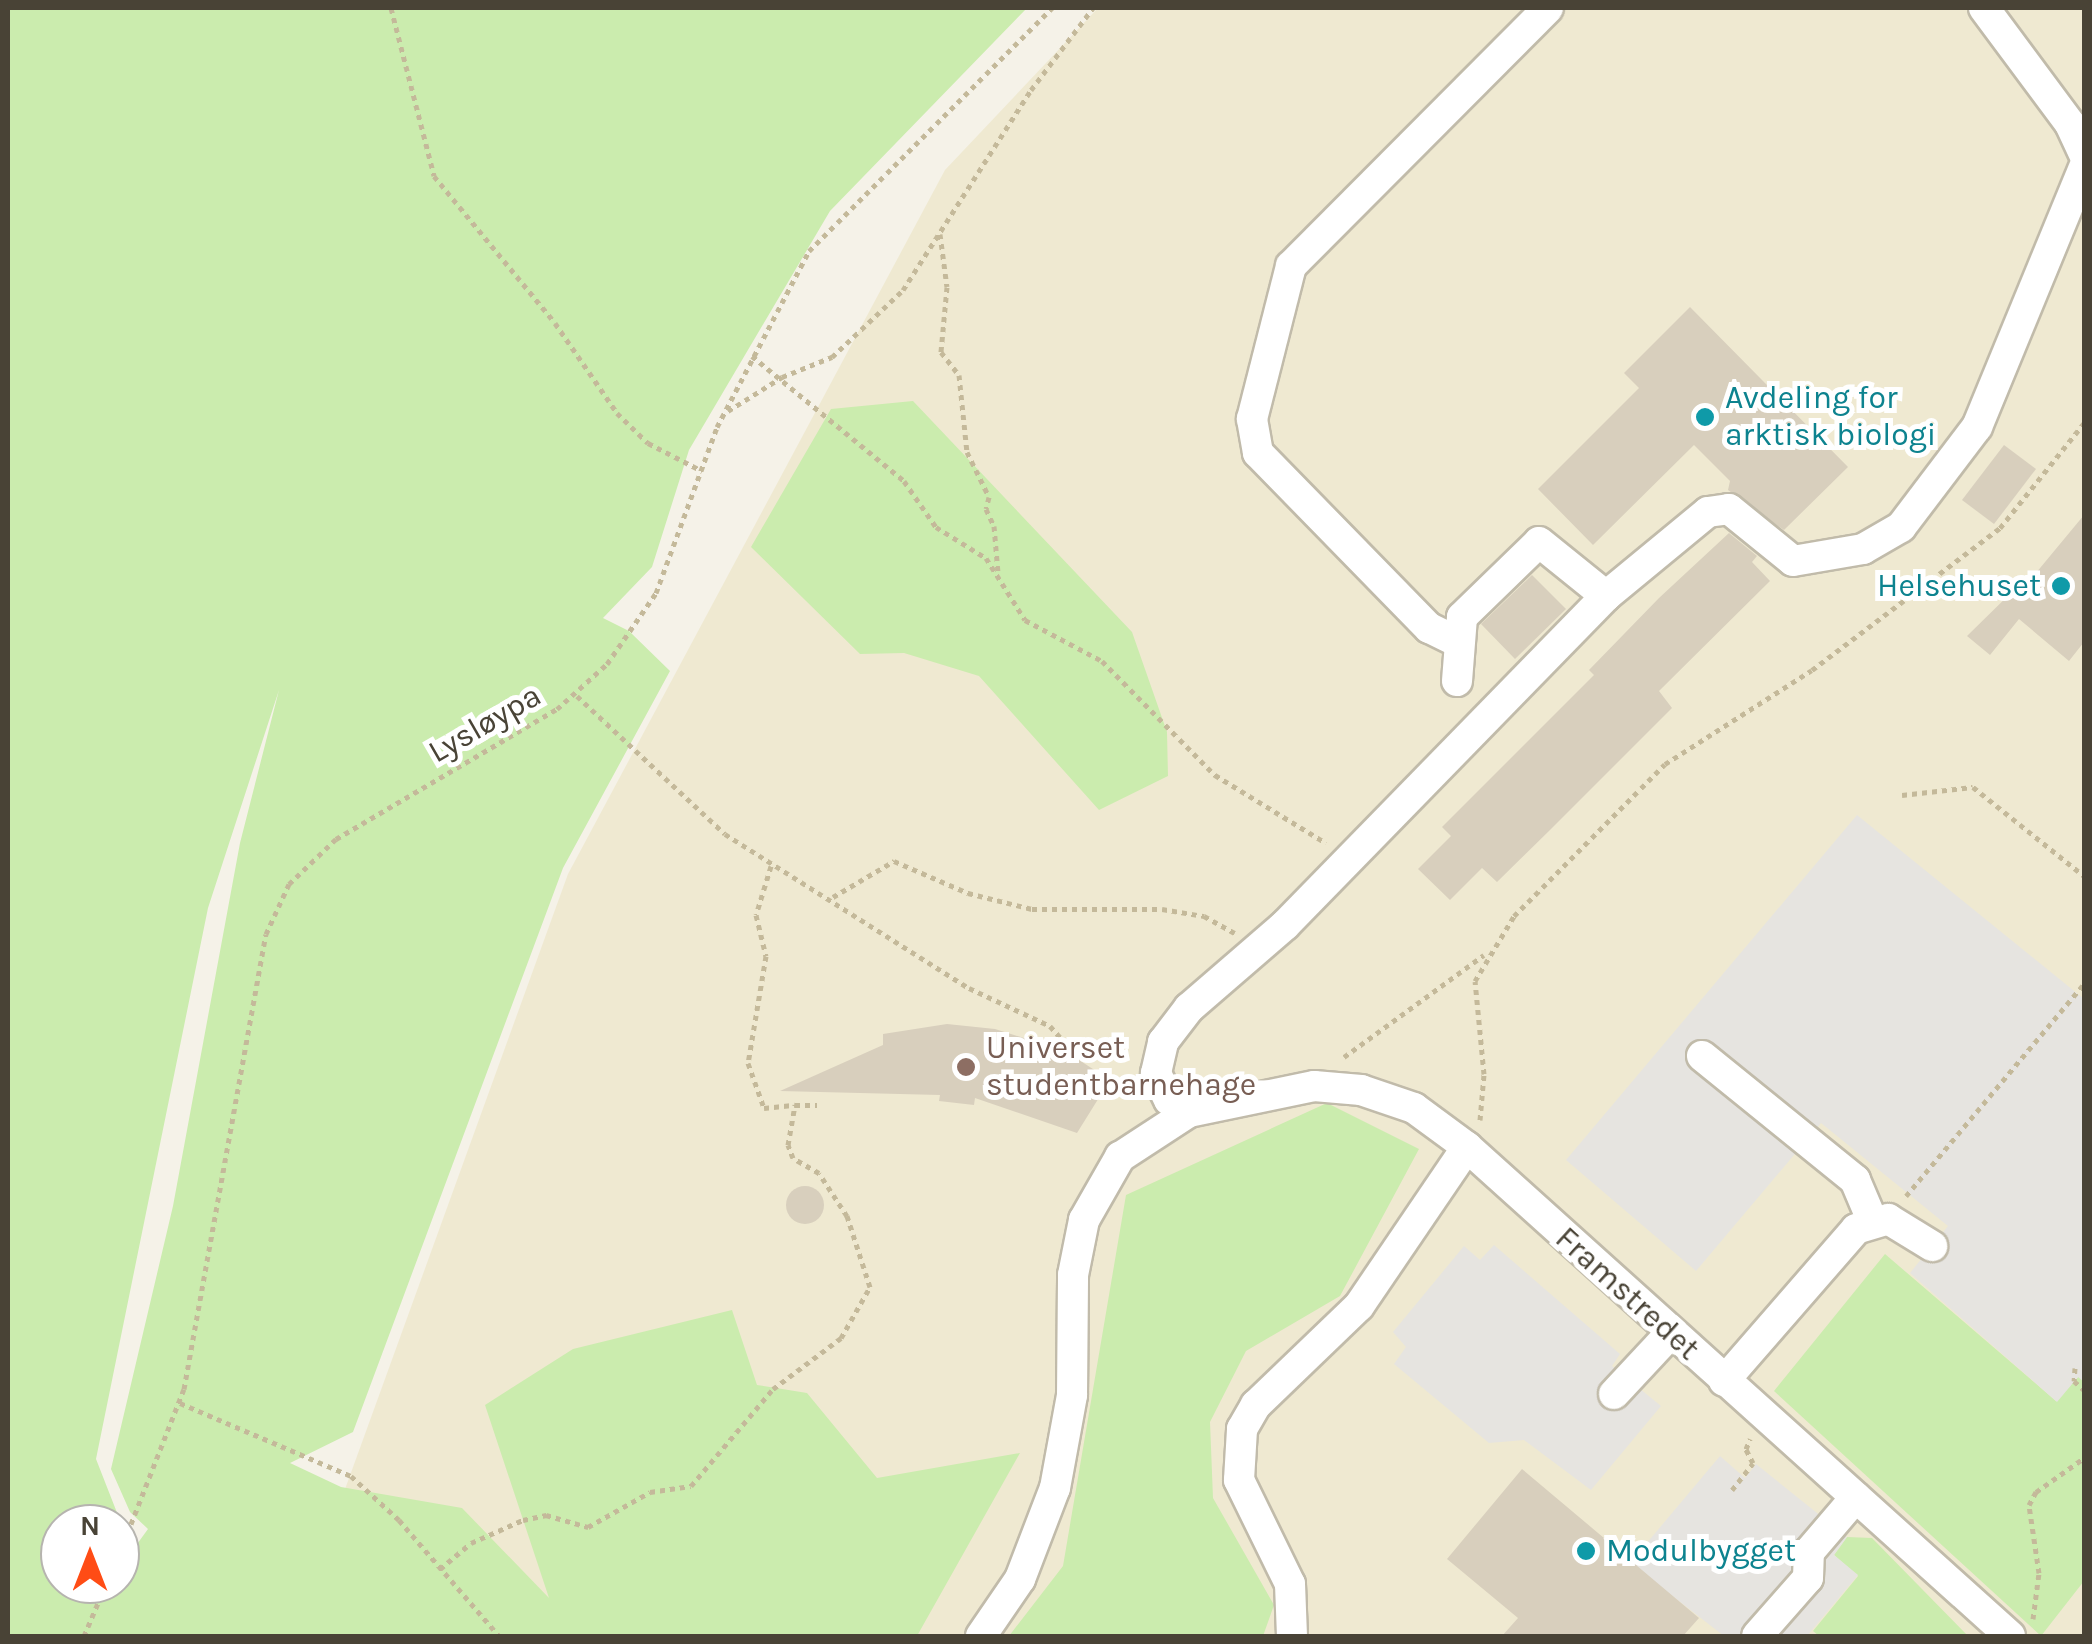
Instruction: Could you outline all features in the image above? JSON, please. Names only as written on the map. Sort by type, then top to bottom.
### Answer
[{"type":"street","points":[[1456,641],[1429,628],[1258,453],[1252,419],[1290,266],[1548,8]]},
{"type":"street","points":[[1984,8],[2070,124],[2084,154]]},
{"type":"street","points":[[1189,1112],[1175,1107],[1158,1083],[1162,1042],[1189,1008],[1349,861],[1606,596],[1718,507],[1793,562],[1863,549],[1900,527],[1977,427],[2084,167]]},
{"type":"street","points":[[1457,681],[1456,641],[1462,618],[1539,542],[1606,596]]},
{"type":"street","points":[[1702,1056],[1856,1180],[1880,1220],[1932,1246]]},
{"type":"street","name":"Framstredet","points":[[981,1636],[1020,1579],[1056,1488],[1072,1395],[1072,1292],[1084,1220],[1120,1157],[1189,1112],[1279,1091],[1338,1087],[1414,1108],[1467,1147],[1670,1334],[1856,1497],[2021,1631]]},
{"type":"street","points":[[1292,1636],[1290,1584],[1238,1480],[1242,1429],[1256,1405],[1359,1306],[1467,1147]]},
{"type":"street","points":[[1724,1381],[1840,1244],[1880,1220]]},
{"type":"street","points":[[1614,1394],[1670,1334]]},
{"type":"street","points":[[1757,1636],[1808,1578],[1809,1552],[1856,1497]]},
{"type":"path","points":[[392,8],[434,176],[555,322],[617,414],[648,444],[702,471]]},
{"type":"path","name":"Lysløypa","points":[[139,1504],[180,1403],[266,934],[289,884],[363,821],[576,696],[656,593],[725,412],[809,251],[1052,8]]},
{"type":"path","points":[[725,412],[782,377],[852,344],[928,259],[940,231],[1031,90],[1093,8]]},
{"type":"path","points":[[940,231],[947,287],[942,352],[959,375],[967,452],[989,497],[986,509],[994,526],[998,575]]},
{"type":"path","points":[[752,356],[904,481],[936,527],[973,548],[998,575],[1036,630],[1102,661],[1216,775],[1349,861]]},
{"type":"path","points":[[1336,1062],[1486,954],[1514,916],[1665,764],[1812,670],[2000,528],[2084,422]]},
{"type":"path","points":[[576,696],[726,834],[771,865],[832,897],[970,988],[1050,1026],[1068,1046]]},
{"type":"path","points":[[1902,795],[1973,787],[2084,876]]},
{"type":"path","points":[[832,897],[894,861],[968,893],[1032,909],[1132,907],[1204,916],[1258,948]]},
{"type":"path","points":[[771,865],[756,915],[766,956],[748,1063],[764,1108],[817,1105]]},
{"type":"path","points":[[1467,1147],[1483,1115],[1474,991],[1486,954]]},
{"type":"path","points":[[1880,1220],[2084,984]]},
{"type":"path","points":[[440,1569],[471,1543],[523,1520],[546,1515],[588,1527],[650,1492],[692,1486],[773,1388],[841,1338],[870,1287],[847,1216],[818,1173],[793,1158],[788,1145],[795,1106]]},
{"type":"path","points":[[2075,1368],[2074,1381],[2084,1390]]},
{"type":"path","points":[[180,1403],[351,1476],[499,1636]]},
{"type":"path","points":[[2021,1631],[2039,1573],[2030,1505],[2036,1492],[2084,1458]]},
{"type":"path","points":[[1732,1490],[1753,1463]]},
{"type":"path","points":[[84,1636],[98,1604]]},
{"type":"shaded area","points":[[1098,8],[2084,8],[2084,1636],[309,1636],[315,1572],[568,874],[945,170]]},
{"type":"shaded area","points":[[1857,815],[2084,999],[2084,1382],[2078,1377],[2057,1402],[1910,1273],[1948,1226],[1821,1123],[1696,1271],[1566,1160]]},
{"type":"shaded area","points":[[1494,1245],[1620,1354],[1612,1366],[1661,1406],[1591,1490],[1524,1440],[1489,1443],[1394,1364],[1406,1347],[1393,1332],[1464,1246],[1480,1260]]},
{"type":"shaded area","points":[[1720,1456],[1745,1478],[1756,1464],[1847,1537],[1834,1555],[1858,1575],[1807,1636],[1724,1636],[1630,1563]]},
{"type":"green space","points":[[8,8],[1027,8],[830,211],[689,450],[652,567],[603,618],[629,631],[670,671],[563,868],[353,1432],[290,1463],[341,1487],[462,1508],[549,1598],[485,1405],[573,1349],[732,1310],[757,1385],[807,1393],[877,1478],[1020,1453],[917,1636],[8,1636]],"holes":[[[279,690],[240,843],[173,1206],[111,1469],[126,1504],[140,1504],[140,1521],[148,1529],[140,1540],[140,1604],[40,1604],[40,1504],[114,1504],[96,1459],[208,908]]]},
{"type":"green space","points":[[913,401],[1132,632],[1167,732],[1168,776],[1099,810],[979,676],[904,653],[860,654],[751,547],[831,409]]},
{"type":"green space","points":[[1327,1103],[1419,1149],[1340,1296],[1246,1351],[1210,1422],[1213,1498],[1274,1605],[1263,1636],[1009,1636],[1063,1566],[1126,1195]]},
{"type":"green space","points":[[1885,1254],[2056,1401],[2079,1376],[2084,1382],[2084,1581],[2041,1636],[1774,1391]]},
{"type":"green space","points":[[1847,1537],[1872,1538],[1968,1636],[1819,1636],[1813,1631],[1858,1576],[1834,1555]]},
{"type":"building","name":"Avdeling for arktisk biologi","points":[[1690,307],[1848,467],[1784,530],[1728,490],[1730,481],[1694,445],[1593,545],[1538,489],[1639,388],[1624,373]]},
{"type":"building","name":"Avdeling for arktisk biologi","points":[[2004,445],[2036,469],[1994,524],[1962,500]]},
{"type":"building","name":"Helsehuset","points":[[2084,515],[2084,642],[2069,661],[2019,619],[1990,655],[1967,636],[2022,582],[2026,585]]},
{"type":"building","points":[[1729,533],[1757,556],[1752,562],[1770,581],[1659,691],[1672,708],[1550,830],[1497,882],[1482,868],[1450,900],[1418,869],[1451,836],[1442,827],[1594,675],[1589,670],[1659,598]]},
{"type":"building","points":[[1532,575],[1566,609],[1515,659],[1481,624]]},
{"type":"building","points":[[947,1024],[995,1029],[1065,1051],[1110,1080],[1077,1133],[975,1098],[974,1105],[939,1101],[940,1095],[780,1091],[883,1045],[883,1034]]},
{"type":"building","points":[[805,1186],[818,1192],[824,1205],[818,1218],[805,1224],[792,1218],[786,1205],[792,1192]]},
{"type":"building","name":"Modulbygget","points":[[1522,1469],[1699,1618],[1683,1636],[1502,1636],[1518,1618],[1447,1559]]},
{"type":"place","name":"Avdeling for arktisk biologi","points":[[1705,417]]},
{"type":"place","name":"Helsehuset","points":[[2061,586]]},
{"type":"place","name":"Universet studentbarnehage","points":[[966,1067]]},
{"type":"place","name":"Modulbygget","points":[[1586,1551]]}]
